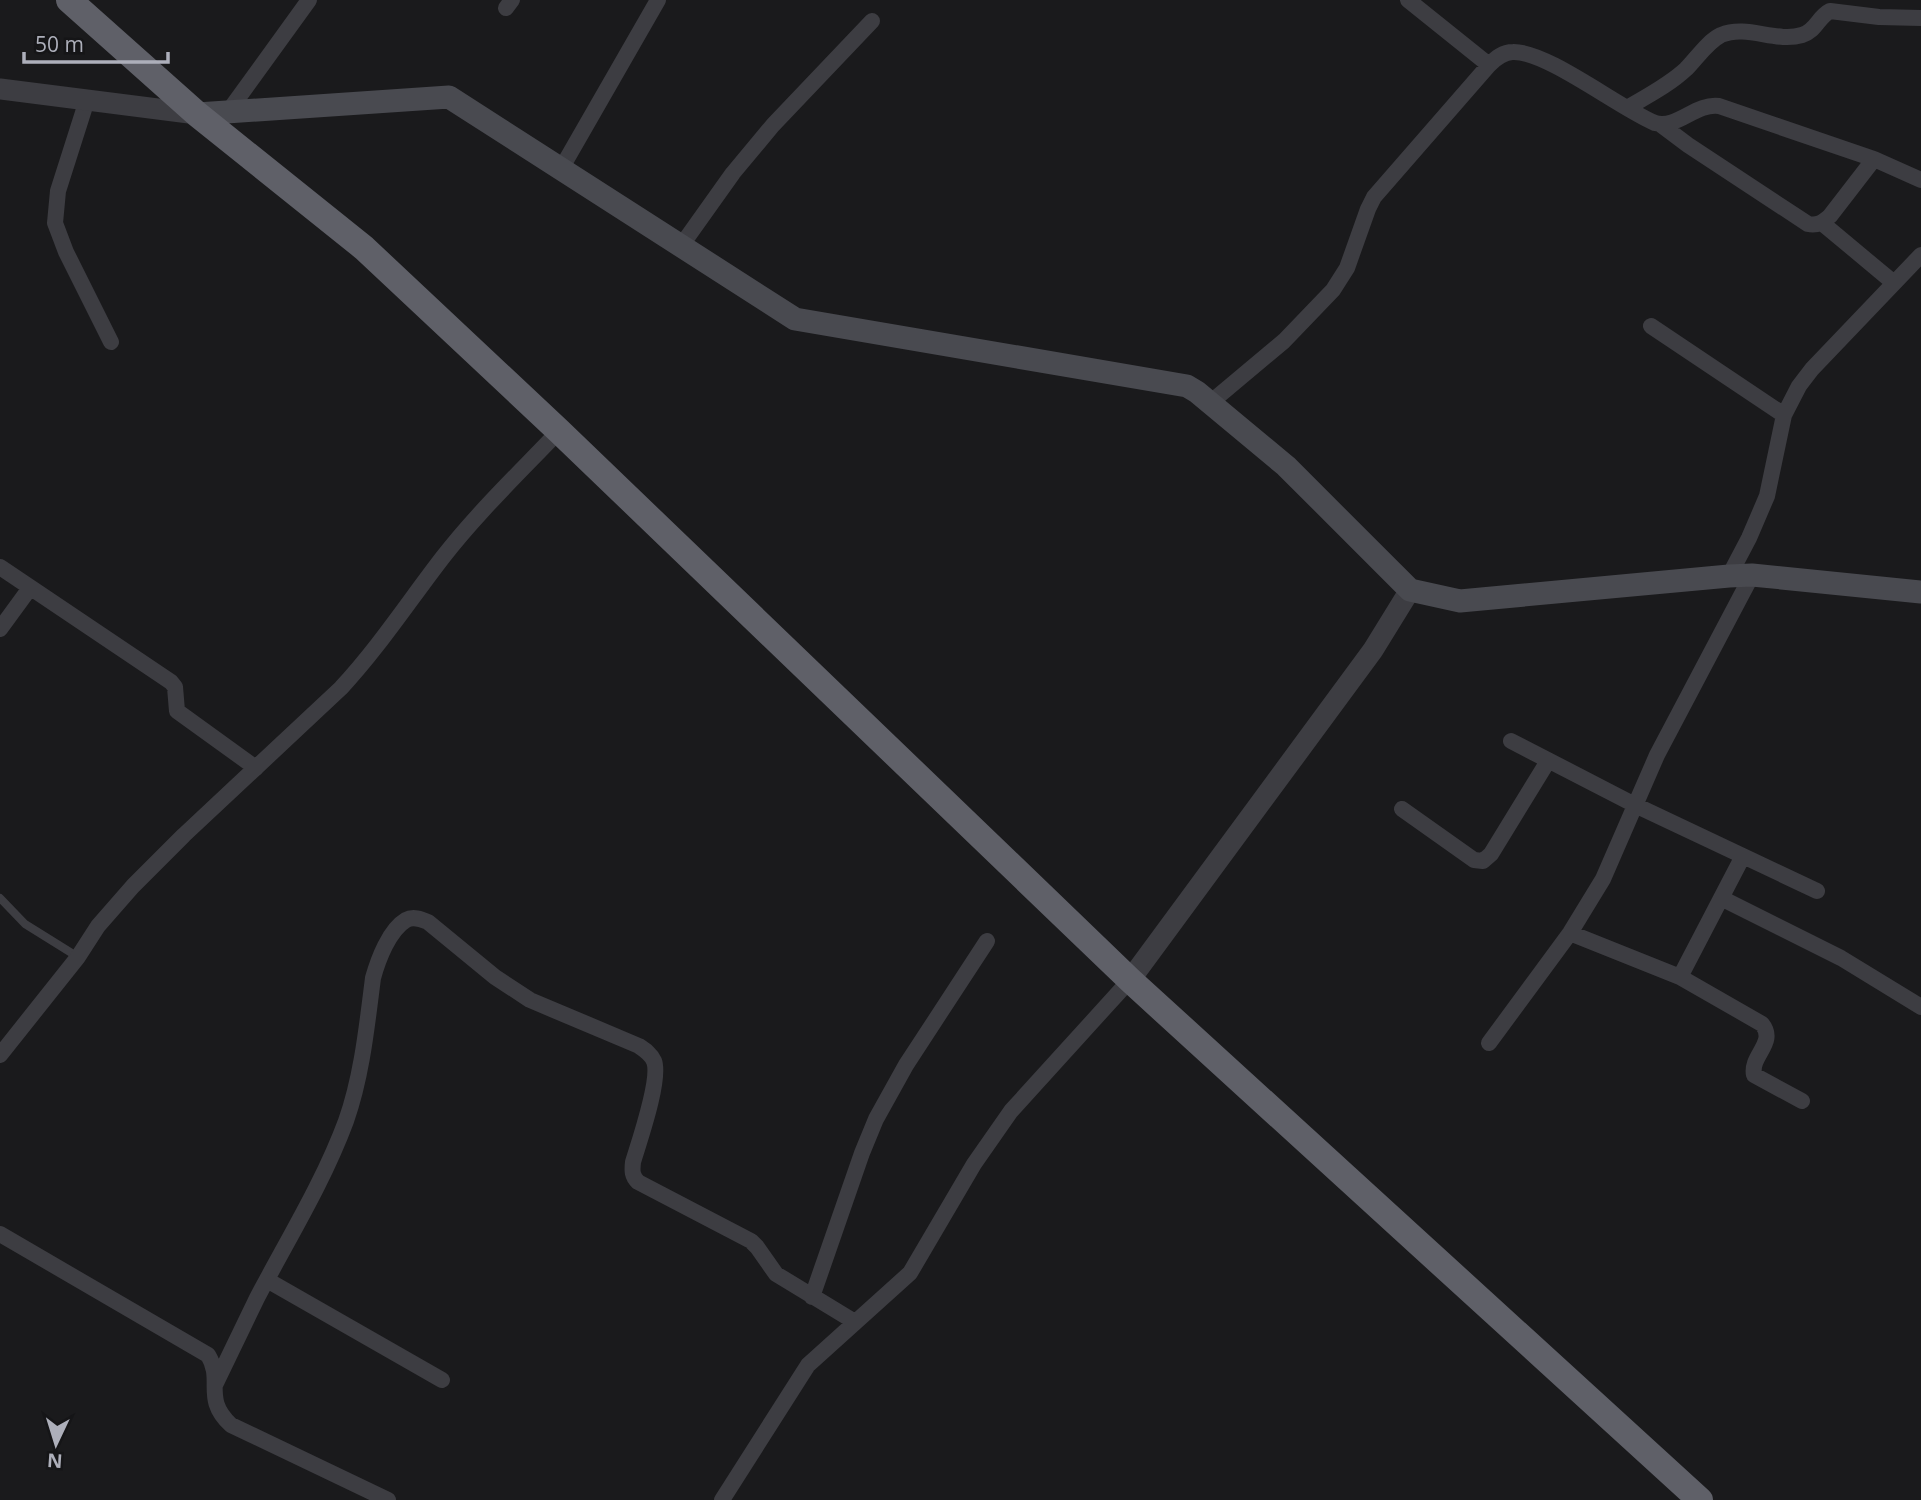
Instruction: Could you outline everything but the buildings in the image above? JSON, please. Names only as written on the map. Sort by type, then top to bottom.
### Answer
[{"type":"highway","points":[[69,0],[197,114],[364,248],[559,431],[1130,980],[1700,1500]]},
{"type":"main road","points":[[197,114],[449,97],[795,319],[1187,386],[1286,466],[1410,590],[1460,601],[1740,576],[1921,592]]},
{"type":"street","points":[[228,112],[309,0]]},
{"type":"street","points":[[561,169],[658,0]]},
{"type":"street","points":[[1408,0],[1489,65]]},
{"type":"street","points":[[1627,107],[1686,69],[1716,38],[1724,34],[1745,32],[1798,37],[1810,32],[1825,13],[1830,11],[1887,18],[1921,18]]},
{"type":"street","points":[[681,246],[733,173],[774,125],[872,22]]},
{"type":"street","points":[[1204,398],[1284,341],[1333,290],[1347,268],[1374,197],[1489,65],[1506,53],[1521,52],[1552,64],[1648,120],[1660,124],[1808,225],[1822,223],[1874,159]]},
{"type":"street","points":[[0,89],[197,114]]},
{"type":"street","points":[[87,100],[58,191],[55,223],[66,252],[111,342]]},
{"type":"street","points":[[1660,124],[1673,122],[1705,106],[1719,106],[1874,159],[1921,180]]},
{"type":"street","points":[[1822,223],[1894,283]]},
{"type":"street","points":[[1489,1043],[1570,933],[1603,879],[1740,576],[1749,538],[1767,496],[1784,415],[1812,369],[1921,255]]},
{"type":"street","points":[[1651,326],[1784,415]]},
{"type":"street","points":[[0,1055],[78,957],[98,926],[133,886],[365,663],[445,555],[559,431]]},
{"type":"street","points":[[0,567],[171,682],[175,687],[177,711],[256,768]]},
{"type":"street","points":[[0,629],[30,588]]},
{"type":"street","points":[[722,1500],[808,1365],[910,1273],[974,1164],[1011,1111],[1130,980],[1373,650],[1410,590]]},
{"type":"street","points":[[1511,740],[1635,805],[1817,891]]},
{"type":"street","points":[[1402,809],[1474,860],[1483,861],[1491,854],[1548,761]]},
{"type":"street","points":[[1680,977],[1743,856]]},
{"type":"street","points":[[1721,898],[1841,958],[1921,1007]]},
{"type":"street","points":[[215,1385],[267,1280],[313,1198],[347,1119],[356,1086],[373,978],[383,949],[405,920],[416,918],[428,922],[502,982],[530,1000],[639,1046],[649,1053],[654,1062],[655,1082],[633,1162],[634,1179],[751,1241],[776,1274],[855,1322]]},
{"type":"street","points":[[1570,933],[1680,977],[1762,1024],[1767,1030],[1767,1038],[1752,1067],[1754,1075],[1802,1101]]},
{"type":"street","points":[[812,1297],[876,1119],[906,1065],[986,941]]},
{"type":"street","points":[[0,1234],[201,1350],[211,1360],[217,1408],[232,1425],[388,1500]]},
{"type":"street","points":[[267,1280],[442,1380]]},
{"type":"lane","points":[[0,898],[25,924],[78,957]]}]
